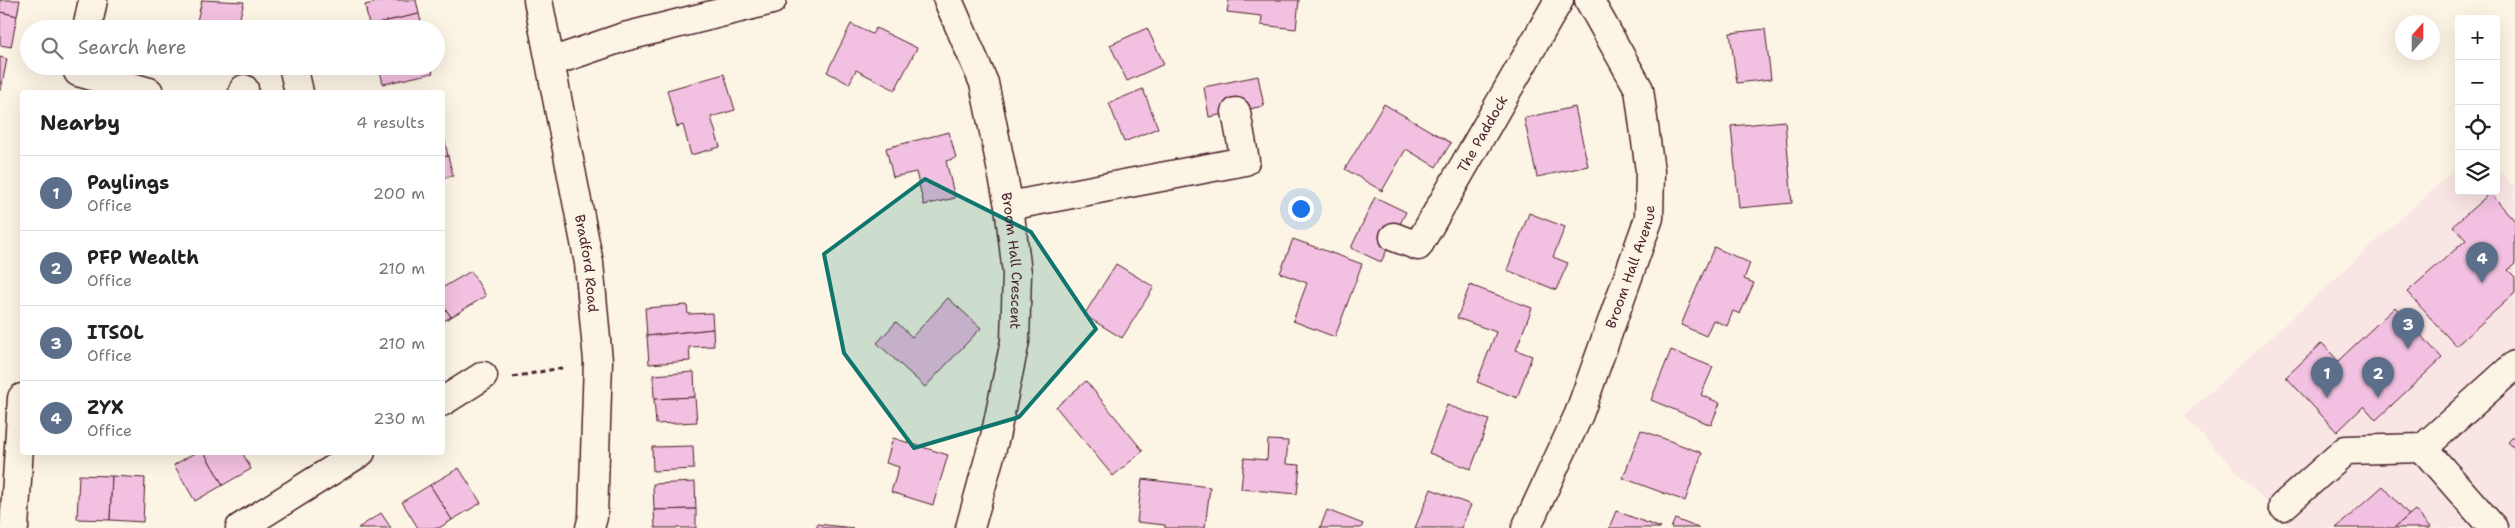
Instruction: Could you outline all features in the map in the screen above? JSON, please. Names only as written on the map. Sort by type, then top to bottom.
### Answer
[{"type":"street","points":[[89,20],[93,0]]},
{"type":"street","name":"Bradford Road","points":[[538,0],[590,263],[598,361],[590,528]]},
{"type":"street","points":[[551,62],[624,37],[772,0]]},
{"type":"street","name":"Broom Hall Crescent","points":[[948,0],[984,83],[1009,206],[1017,273],[1015,341],[995,436],[970,528]]},
{"type":"street","name":"The Paddock","points":[[1394,236],[1418,246],[1559,0]]},
{"type":"street","name":"Broom Hall Avenue","points":[[1526,528],[1579,414],[1648,218],[1650,172],[1639,88],[1589,0]]},
{"type":"street","points":[[295,75],[299,90]]},
{"type":"street","points":[[76,77],[139,90]]},
{"type":"street","points":[[1009,206],[1245,161],[1236,112]]},
{"type":"street","points":[[2282,506],[2346,450],[2423,448],[2515,364]]},
{"type":"street","points":[[446,390],[483,376]]},
{"type":"street","points":[[14,528],[20,430]]},
{"type":"street","points":[[2423,448],[2493,528]]},
{"type":"street","points":[[240,528],[356,455]]},
{"type":"path","points":[[483,376],[508,378],[598,361]]},
{"type":"highlighted area","points":[[925,179],[1031,232],[1096,329],[1019,417],[914,448],[844,353],[824,254]]},
{"type":"shaded area","points":[[2455,170],[2455,195],[2500,195],[2500,171],[2515,188],[2515,528],[2291,528],[2184,416]]},
{"type":"building","points":[[0,0],[20,0],[17,16],[0,12]]},
{"type":"building","points":[[202,0],[244,2],[239,20],[197,20]]},
{"type":"building","points":[[387,0],[416,0],[419,14],[392,20],[368,20],[365,5]]},
{"type":"building","points":[[1229,0],[1299,0],[1296,29],[1261,25],[1262,16],[1227,12]]},
{"type":"building","points":[[0,12],[17,16],[11,47],[0,45]]},
{"type":"building","points":[[419,14],[421,20],[392,20]]},
{"type":"building","points":[[851,24],[872,34],[876,28],[917,48],[895,90],[856,70],[849,84],[827,72]]},
{"type":"building","points":[[1147,28],[1164,64],[1127,81],[1110,45]]},
{"type":"building","points":[[1765,29],[1771,79],[1737,83],[1730,33]]},
{"type":"building","points":[[0,57],[7,59],[1,90],[0,90]]},
{"type":"building","points":[[724,74],[735,110],[711,117],[720,147],[691,155],[683,125],[677,127],[667,90]]},
{"type":"building","points":[[381,75],[424,75],[383,84]]},
{"type":"building","points":[[1258,76],[1264,106],[1209,117],[1204,87]]},
{"type":"building","points":[[1143,89],[1158,128],[1124,142],[1109,103]]},
{"type":"building","points":[[1384,104],[1451,143],[1436,167],[1406,149],[1382,191],[1345,169]]},
{"type":"building","points":[[1575,107],[1588,166],[1537,177],[1524,118]]},
{"type":"building","points":[[1785,121],[1792,203],[1739,208],[1731,126]]},
{"type":"building","points":[[949,132],[956,158],[946,161],[955,198],[924,205],[916,172],[893,177],[886,148]]},
{"type":"building","points":[[445,141],[448,156],[445,156]]},
{"type":"building","points":[[445,156],[448,156],[453,176],[445,177]]},
{"type":"building","points":[[2488,195],[2492,195],[2515,221],[2515,264],[2508,270],[2515,277],[2515,293],[2456,346],[2407,292],[2466,240],[2453,226]]},
{"type":"building","points":[[1375,197],[1406,212],[1381,262],[1351,248]]},
{"type":"building","points":[[1529,213],[1565,227],[1553,257],[1568,263],[1556,290],[1507,270]]},
{"type":"building","points":[[1293,239],[1362,264],[1335,337],[1293,321],[1307,283],[1280,273]]},
{"type":"building","points":[[1714,247],[1750,263],[1744,279],[1754,283],[1740,314],[1733,311],[1727,326],[1713,320],[1706,336],[1681,325]]},
{"type":"building","points":[[1116,264],[1154,287],[1122,338],[1084,315]]},
{"type":"building","points":[[471,271],[486,296],[451,317],[445,308],[445,286]]},
{"type":"building","points":[[1470,285],[1532,308],[1516,350],[1532,356],[1517,398],[1477,382],[1496,332],[1457,318]]},
{"type":"building","points":[[948,298],[981,328],[925,387],[877,343],[896,322],[912,337]]},
{"type":"building","points":[[687,305],[688,314],[712,313],[713,329],[647,336],[645,308]]},
{"type":"building","points":[[2395,307],[2442,358],[2376,420],[2364,406],[2337,432],[2286,377],[2322,343],[2338,361]]},
{"type":"building","points":[[445,308],[451,317],[445,320]]},
{"type":"building","points":[[713,329],[714,346],[689,347],[690,361],[649,364],[647,336]]},
{"type":"building","points":[[1671,350],[1713,367],[1701,395],[1720,403],[1711,425],[1651,400]]},
{"type":"building","points":[[694,372],[695,397],[654,399],[653,375]]},
{"type":"building","points":[[1086,381],[1143,451],[1113,476],[1056,407]]},
{"type":"building","points":[[695,397],[697,422],[656,424],[654,399]]},
{"type":"building","points":[[1447,405],[1489,420],[1471,469],[1429,453]]},
{"type":"building","points":[[1641,430],[1702,453],[1685,501],[1623,478]]},
{"type":"building","points":[[2515,435],[2515,449],[2508,442]]},
{"type":"building","points":[[893,438],[948,455],[933,505],[891,492],[899,467],[886,463]]},
{"type":"building","points":[[1268,440],[1288,441],[1286,464],[1300,465],[1297,494],[1241,489],[1244,458],[1267,460]]},
{"type":"building","points":[[693,446],[694,469],[653,471],[652,447]]},
{"type":"building","points":[[191,455],[206,455],[223,485],[195,501],[174,465]]},
{"type":"building","points":[[206,455],[244,455],[251,469],[223,485]]},
{"type":"building","points":[[459,468],[481,503],[452,520],[430,485]]},
{"type":"building","points":[[79,475],[112,476],[110,520],[77,519]]},
{"type":"building","points":[[112,476],[145,478],[143,522],[110,520]]},
{"type":"building","points":[[1142,479],[1210,487],[1205,528],[1165,528],[1165,525],[1137,522]]},
{"type":"building","points":[[695,482],[696,509],[654,510],[653,484]]},
{"type":"building","points":[[430,485],[452,520],[439,528],[418,528],[402,502]]},
{"type":"building","points":[[2383,486],[2409,515],[2394,528],[2336,528]]},
{"type":"building","points":[[1431,489],[1471,505],[1461,528],[1415,528]]},
{"type":"building","points":[[696,509],[696,528],[655,528],[654,510]]},
{"type":"building","points":[[1327,510],[1363,524],[1361,528],[1320,528]]},
{"type":"building","points":[[2415,510],[2431,528],[2394,528],[2409,515]]},
{"type":"building","points":[[1616,511],[1661,528],[1609,528]]},
{"type":"building","points":[[381,513],[391,528],[358,528]]},
{"type":"building","points":[[1675,519],[1699,528],[1671,528]]},
{"type":"building","points":[[817,524],[853,528],[817,528]]},
{"type":"place","name":"ZYX","points":[[2482,283]]},
{"type":"place","name":"ITSOL","points":[[2408,349]]},
{"type":"place","name":"Paylings","points":[[2327,398]]},
{"type":"place","name":"PFP Wealth","points":[[2378,398]]}]
